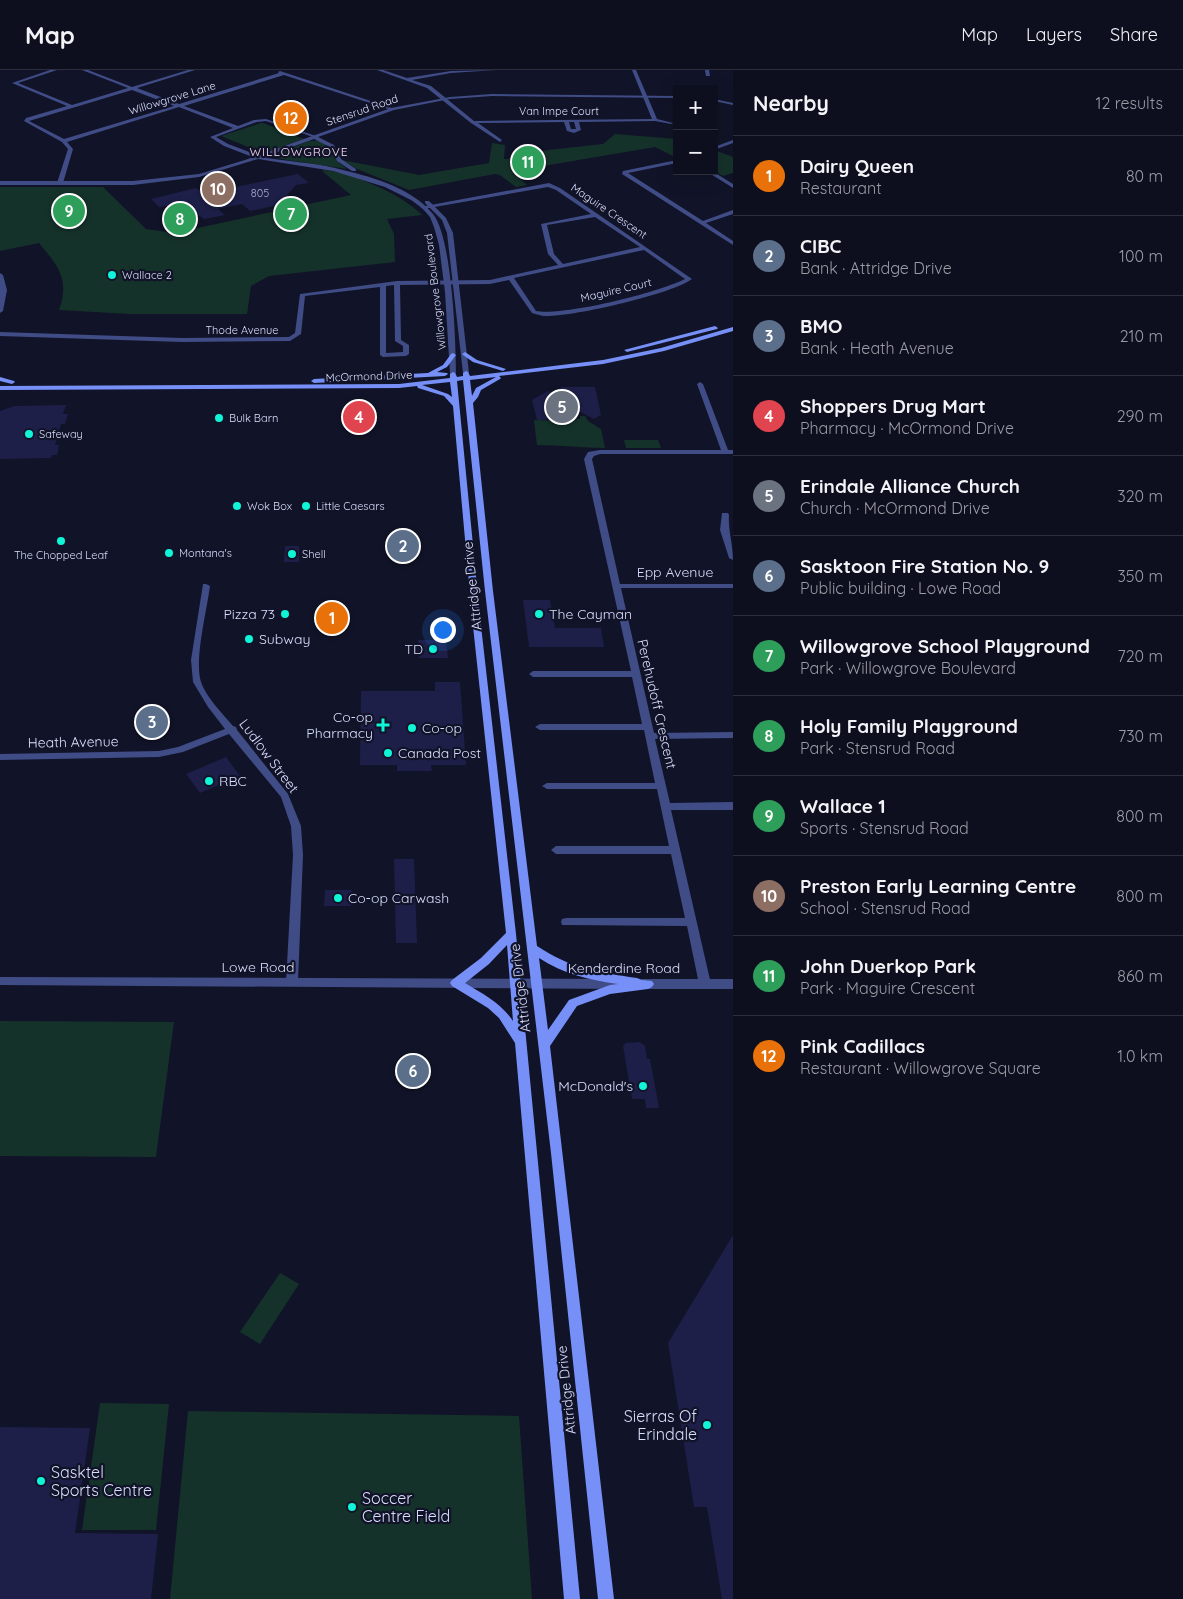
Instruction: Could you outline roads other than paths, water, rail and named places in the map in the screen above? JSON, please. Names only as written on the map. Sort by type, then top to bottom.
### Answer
[{"type":"main road","name":"McOrmond Drive","points":[[503,372],[597,356],[733,323]]},
{"type":"main road","name":"McOrmond Drive","points":[[0,380],[11,385],[190,388],[399,386],[453,377],[603,362],[670,348],[733,329]]},
{"type":"main road","points":[[465,354],[475,361],[503,372]]},
{"type":"main road","points":[[420,376],[445,366],[453,355]]},
{"type":"main road","points":[[469,402],[475,398],[478,389],[503,372]]},
{"type":"main road","name":"McOrmond Drive","points":[[11,385],[346,380],[420,376],[453,377]]},
{"type":"main road","name":"Attridge Drive","points":[[466,376],[488,581],[559,1170],[606,1599]]},
{"type":"main road","name":"Attridge Drive","points":[[453,377],[476,617],[511,934],[572,1599]]},
{"type":"main road","points":[[190,388],[212,382]]},
{"type":"main road","points":[[0,389],[11,385]]},
{"type":"main road","points":[[399,386],[428,388],[451,399],[457,407]]},
{"type":"main road","points":[[511,934],[485,962],[456,983],[492,1005],[503,1015],[520,1040]]},
{"type":"main road","points":[[532,947],[555,964],[581,974],[648,984]]},
{"type":"main road","points":[[543,1046],[573,1003],[610,990],[648,984]]},
{"type":"street","points":[[55,70],[14,83],[71,106]]},
{"type":"street","points":[[84,70],[236,127]]},
{"type":"street","points":[[60,183],[71,155],[71,149],[64,141],[26,120],[190,70]]},
{"type":"street","points":[[276,70],[393,110]]},
{"type":"street","points":[[379,70],[429,87],[500,141]]},
{"type":"street","points":[[408,79],[443,73],[494,70]]},
{"type":"street","points":[[634,70],[656,120]]},
{"type":"street","name":"Willowgrove Lane","points":[[64,141],[285,73]]},
{"type":"street","name":"Stensrud Road","points":[[0,183],[123,183],[178,178],[209,172],[258,157],[393,110],[444,99],[492,95],[673,96]]},
{"type":"street","points":[[718,101],[733,104]]},
{"type":"street","name":"Willowgrove Boulevard","points":[[453,377],[453,355],[446,284],[438,227],[423,207],[396,191],[343,171],[320,166],[282,163],[258,157],[212,138],[214,135],[236,127],[266,120],[314,137],[332,146],[339,160],[351,168],[404,189],[431,206],[444,219],[450,233],[466,376]]},
{"type":"street","name":"Van Impe Court","points":[[473,122],[656,120],[671,123]]},
{"type":"street","points":[[566,122],[569,130],[574,132],[579,130],[576,121]]},
{"type":"street","points":[[718,148],[733,142]]},
{"type":"street","points":[[673,162],[625,172],[733,243]]},
{"type":"street","points":[[715,175],[733,186]]},
{"type":"street","name":"Maguire Crescent","points":[[423,207],[549,185],[558,189],[645,248]]},
{"type":"street","points":[[702,223],[733,212]]},
{"type":"street","points":[[562,267],[551,254],[544,224],[595,215]]},
{"type":"street","name":"Maguire Crescent","points":[[446,284],[511,278],[645,248]]},
{"type":"street","name":"Maguire Court","points":[[511,278],[534,312],[544,314],[612,302],[689,280],[645,248]]},
{"type":"street","points":[[0,275],[4,290],[0,311]]},
{"type":"street","points":[[383,285],[384,355],[406,354],[406,346],[398,341],[397,283]]},
{"type":"street","name":"Thode Avenue","points":[[0,334],[49,335],[114,340],[290,339],[298,334],[302,295],[397,283],[446,284]]},
{"type":"street","points":[[700,384],[729,452]]},
{"type":"street","name":"Perehudoff Crescent","points":[[704,984],[662,786],[589,464],[589,455],[610,452],[729,452]]},
{"type":"street","points":[[725,515],[724,530],[733,558]]},
{"type":"street","name":"Ludlow Street","points":[[206,586],[195,660],[196,682],[211,705],[285,796],[296,826],[298,855],[292,982]]},
{"type":"street","name":"Epp Avenue","points":[[617,586],[733,586]]},
{"type":"street","points":[[533,674],[636,674]]},
{"type":"street","points":[[540,727],[733,735]]},
{"type":"street","name":"Heath Avenue","points":[[0,757],[159,754],[180,750],[232,729]]},
{"type":"street","points":[[547,786],[662,786]]},
{"type":"street","points":[[666,807],[733,806]]},
{"type":"street","points":[[556,850],[676,850]]},
{"type":"street","points":[[566,922],[692,922]]},
{"type":"street","name":"Lowe Road","points":[[0,981],[515,983]]},
{"type":"street","name":"Kenderdine Road","points":[[515,983],[733,984]]},
{"type":"place","name":"Pink Cadillacs","points":[[291,118]]},
{"type":"place","name":"John Duerkop Park","points":[[528,162]]},
{"type":"place","name":"Preston Early Learning Centre","points":[[218,189]]},
{"type":"place","name":"Wallace 1","points":[[69,211]]},
{"type":"place","name":"Willowgrove School Playground","points":[[291,214]]},
{"type":"place","name":"Holy Family Playground","points":[[180,219]]},
{"type":"place","name":"Wallace 2","points":[[112,275]]},
{"type":"place","name":"Erindale Alliance Church","points":[[562,407]]},
{"type":"place","name":"Shoppers Drug Mart","points":[[359,417]]},
{"type":"place","name":"Bulk Barn","points":[[219,418]]},
{"type":"place","name":"Safeway","points":[[29,434]]},
{"type":"place","name":"Wok Box","points":[[237,506]]},
{"type":"place","name":"Little Caesars","points":[[306,506]]},
{"type":"place","name":"The Chopped Leaf","points":[[61,541]]},
{"type":"place","name":"CIBC","points":[[403,546]]},
{"type":"place","name":"Montana's","points":[[169,553]]},
{"type":"place","name":"Shell","points":[[292,554]]},
{"type":"place","name":"Pizza 73","points":[[285,614]]},
{"type":"place","name":"The Cayman","points":[[539,614]]},
{"type":"place","name":"Dairy Queen","points":[[332,618]]},
{"type":"place","name":"Subway","points":[[249,639]]},
{"type":"place","name":"TD","points":[[433,649]]},
{"type":"place","name":"BMO","points":[[152,722]]},
{"type":"place","name":"Co-op Pharmacy","points":[[383,725]]},
{"type":"place","name":"Co-op","points":[[412,728]]},
{"type":"place","name":"Canada Post","points":[[388,753]]},
{"type":"place","name":"RBC","points":[[209,781]]},
{"type":"place","name":"Co-op Carwash","points":[[338,898]]},
{"type":"place","name":"Sasktoon Fire Station No. 9","points":[[413,1071]]},
{"type":"place","name":"McDonald's","points":[[643,1086]]},
{"type":"place","name":"Sierras Of Erindale","points":[[707,1425]]},
{"type":"place","name":"Sasktel Sports Centre","points":[[41,1481]]},
{"type":"place","name":"Soccer Centre Field","points":[[352,1507]]},
{"type":"district","name":"WILLOWGROVE","points":[[299,152]]}]
